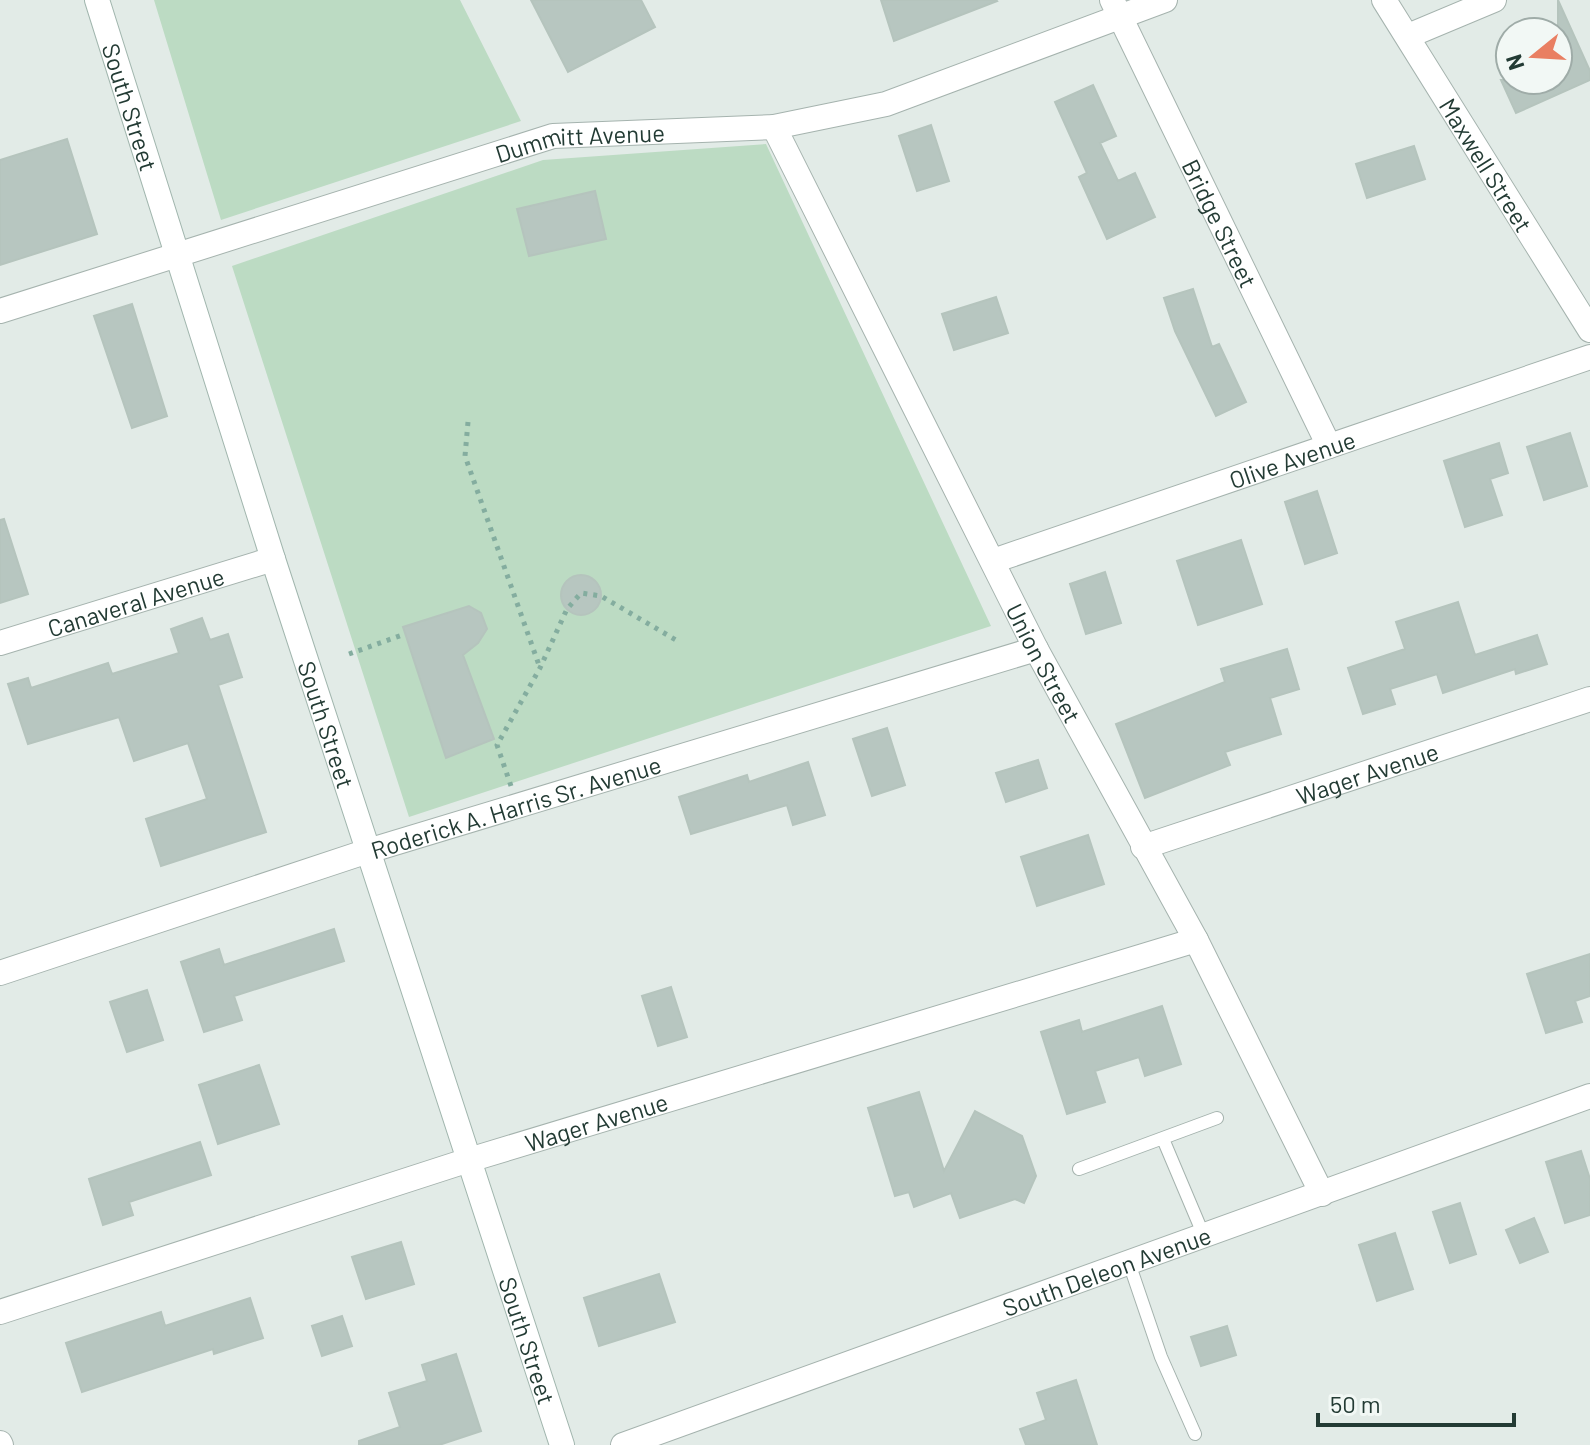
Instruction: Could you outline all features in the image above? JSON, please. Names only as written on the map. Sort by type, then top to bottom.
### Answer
[{"type":"street","name":"South Street","points":[[97,0],[273,559],[562,1445]]},
{"type":"street","name":"Dummitt Avenue","points":[[0,311],[553,136],[774,127],[886,104],[1116,8],[1165,0]]},
{"type":"street","name":"Maxwell Street","points":[[1384,0],[1580,294],[1590,330]]},
{"type":"street","points":[[1408,36],[1494,0]]},
{"type":"street","name":"Bridge Street","points":[[1116,8],[1329,446]]},
{"type":"street","name":"Union Street","points":[[774,127],[1036,649],[1196,940],[1322,1194]]},
{"type":"street","name":"Olive Avenue","points":[[993,561],[1590,357]]},
{"type":"street","name":"Canaveral Avenue","points":[[0,643],[273,559]]},
{"type":"street","name":"Roderick A. Harris Sr. Avenue","points":[[0,973],[368,851],[1036,649]]},
{"type":"street","name":"Wager Avenue","points":[[1143,847],[1590,699]]},
{"type":"street","name":"Wager Avenue","points":[[0,1312],[469,1160],[1196,940]]},
{"type":"street","name":"South Deleon Avenue","points":[[623,1445],[1590,1096]]},
{"type":"lane","points":[[1079,1169],[1217,1118]]},
{"type":"lane","points":[[1163,1139],[1204,1236]]},
{"type":"lane","points":[[1129,1263],[1161,1357],[1195,1434]]},
{"type":"path","points":[[468,422],[465,456],[540,668]]},
{"type":"path","points":[[517,806],[497,745],[540,668],[567,609],[581,593],[601,596],[676,640]]},
{"type":"path","points":[[349,654],[405,634]]},
{"type":"green space","points":[[154,0],[460,0],[521,121],[221,220]]},
{"type":"green space","points":[[766,144],[991,626],[409,817],[232,266],[543,160]]},
{"type":"building","points":[[531,0],[641,0],[655,27],[568,72]]},
{"type":"building","points":[[881,0],[996,0],[997,1],[894,41]]},
{"type":"building","points":[[1558,0],[1565,16],[1558,16]]},
{"type":"building","points":[[1574,36],[1590,71],[1590,80],[1574,87]]},
{"type":"building","points":[[1093,85],[1116,136],[1100,143],[1118,181],[1135,173],[1155,217],[1107,239],[1079,177],[1087,173],[1055,102]]},
{"type":"building","points":[[1508,96],[1554,96],[1516,113]]},
{"type":"building","points":[[931,125],[949,181],[917,191],[899,136]]},
{"type":"building","points":[[67,139],[97,234],[0,265],[0,160]]},
{"type":"building","points":[[1414,146],[1425,179],[1367,198],[1356,164]]},
{"type":"building","points":[[595,191],[606,239],[529,256],[517,209]]},
{"type":"building","points":[[1193,289],[1212,347],[1219,344],[1246,402],[1216,416],[1175,331],[1164,298]]},
{"type":"building","points":[[996,297],[1008,333],[954,350],[942,314]]},
{"type":"building","points":[[132,304],[167,416],[132,428],[94,316]]},
{"type":"building","points":[[1570,433],[1587,486],[1544,500],[1527,447]]},
{"type":"building","points":[[1499,443],[1508,473],[1490,479],[1502,515],[1465,527],[1444,461]]},
{"type":"building","points":[[1317,491],[1337,553],[1305,564],[1285,502]]},
{"type":"building","points":[[4,519],[28,594],[0,603],[0,520]]},
{"type":"building","points":[[1241,540],[1262,604],[1198,625],[1177,561]]},
{"type":"building","points":[[1105,572],[1121,623],[1086,634],[1070,584]]},
{"type":"building","points":[[581,575],[595,581],[601,595],[595,609],[581,615],[567,609],[561,595],[567,581]]},
{"type":"building","points":[[1458,602],[1475,655],[1537,635],[1547,664],[1516,674],[1515,669],[1443,693],[1437,674],[1390,689],[1395,704],[1363,714],[1348,668],[1405,649],[1396,622]]},
{"type":"building","points":[[469,606],[481,613],[487,629],[478,643],[463,655],[494,739],[446,758],[403,627]]},
{"type":"building","points":[[202,618],[210,640],[228,634],[242,677],[218,685],[266,832],[161,866],[146,819],[207,799],[188,743],[134,761],[119,717],[28,744],[8,684],[28,678],[31,688],[108,663],[112,674],[179,653],[171,629]]},
{"type":"building","points":[[1287,649],[1299,689],[1270,698],[1281,734],[1225,752],[1230,765],[1145,798],[1116,724],[1225,682],[1221,669]]},
{"type":"building","points":[[887,728],[905,785],[872,796],[853,739]]},
{"type":"building","points":[[1038,760],[1047,788],[1006,802],[996,773]]},
{"type":"building","points":[[808,762],[825,815],[793,825],[787,805],[691,834],[679,797],[747,775],[749,782]]},
{"type":"building","points":[[1088,835],[1104,884],[1037,906],[1021,857]]},
{"type":"building","points":[[334,929],[344,961],[234,996],[242,1020],[204,1032],[181,962],[219,949],[224,965]]},
{"type":"building","points":[[1590,954],[1590,996],[1575,1001],[1582,1022],[1546,1033],[1527,974]]},
{"type":"building","points":[[671,987],[687,1037],[658,1046],[642,996]]},
{"type":"building","points":[[147,990],[163,1040],[127,1052],[110,1002]]},
{"type":"building","points":[[1162,1006],[1181,1064],[1145,1076],[1139,1057],[1095,1071],[1105,1102],[1067,1114],[1041,1032],[1079,1020],[1082,1032]]},
{"type":"building","points":[[259,1065],[279,1124],[218,1144],[199,1085]]},
{"type":"building","points":[[919,1092],[944,1171],[975,1111],[1022,1136],[1036,1176],[1024,1203],[1015,1199],[960,1218],[951,1193],[914,1207],[909,1192],[895,1196],[868,1108]]},
{"type":"building","points":[[200,1142],[211,1175],[129,1202],[133,1215],[103,1225],[89,1179]]},
{"type":"building","points":[[1581,1151],[1590,1179],[1590,1215],[1565,1223],[1546,1162]]},
{"type":"building","points":[[1460,1203],[1476,1254],[1450,1263],[1433,1212]]},
{"type":"building","points":[[1534,1218],[1548,1252],[1520,1263],[1506,1230]]},
{"type":"building","points":[[1395,1233],[1413,1289],[1377,1301],[1359,1245]]},
{"type":"building","points":[[401,1242],[414,1284],[366,1299],[352,1257]]},
{"type":"building","points":[[659,1274],[675,1322],[599,1346],[584,1298]]},
{"type":"building","points":[[250,1298],[263,1338],[214,1354],[213,1349],[82,1392],[66,1343],[161,1312],[165,1326]]},
{"type":"building","points":[[342,1316],[352,1346],[322,1356],[312,1326]]},
{"type":"building","points":[[1227,1326],[1236,1355],[1201,1366],[1191,1337]]},
{"type":"building","points":[[456,1354],[481,1431],[439,1445],[359,1445],[359,1441],[400,1427],[389,1393],[427,1381],[422,1365]]},
{"type":"building","points":[[1076,1380],[1097,1445],[1026,1445],[1020,1429],[1046,1420],[1037,1393]]}]
